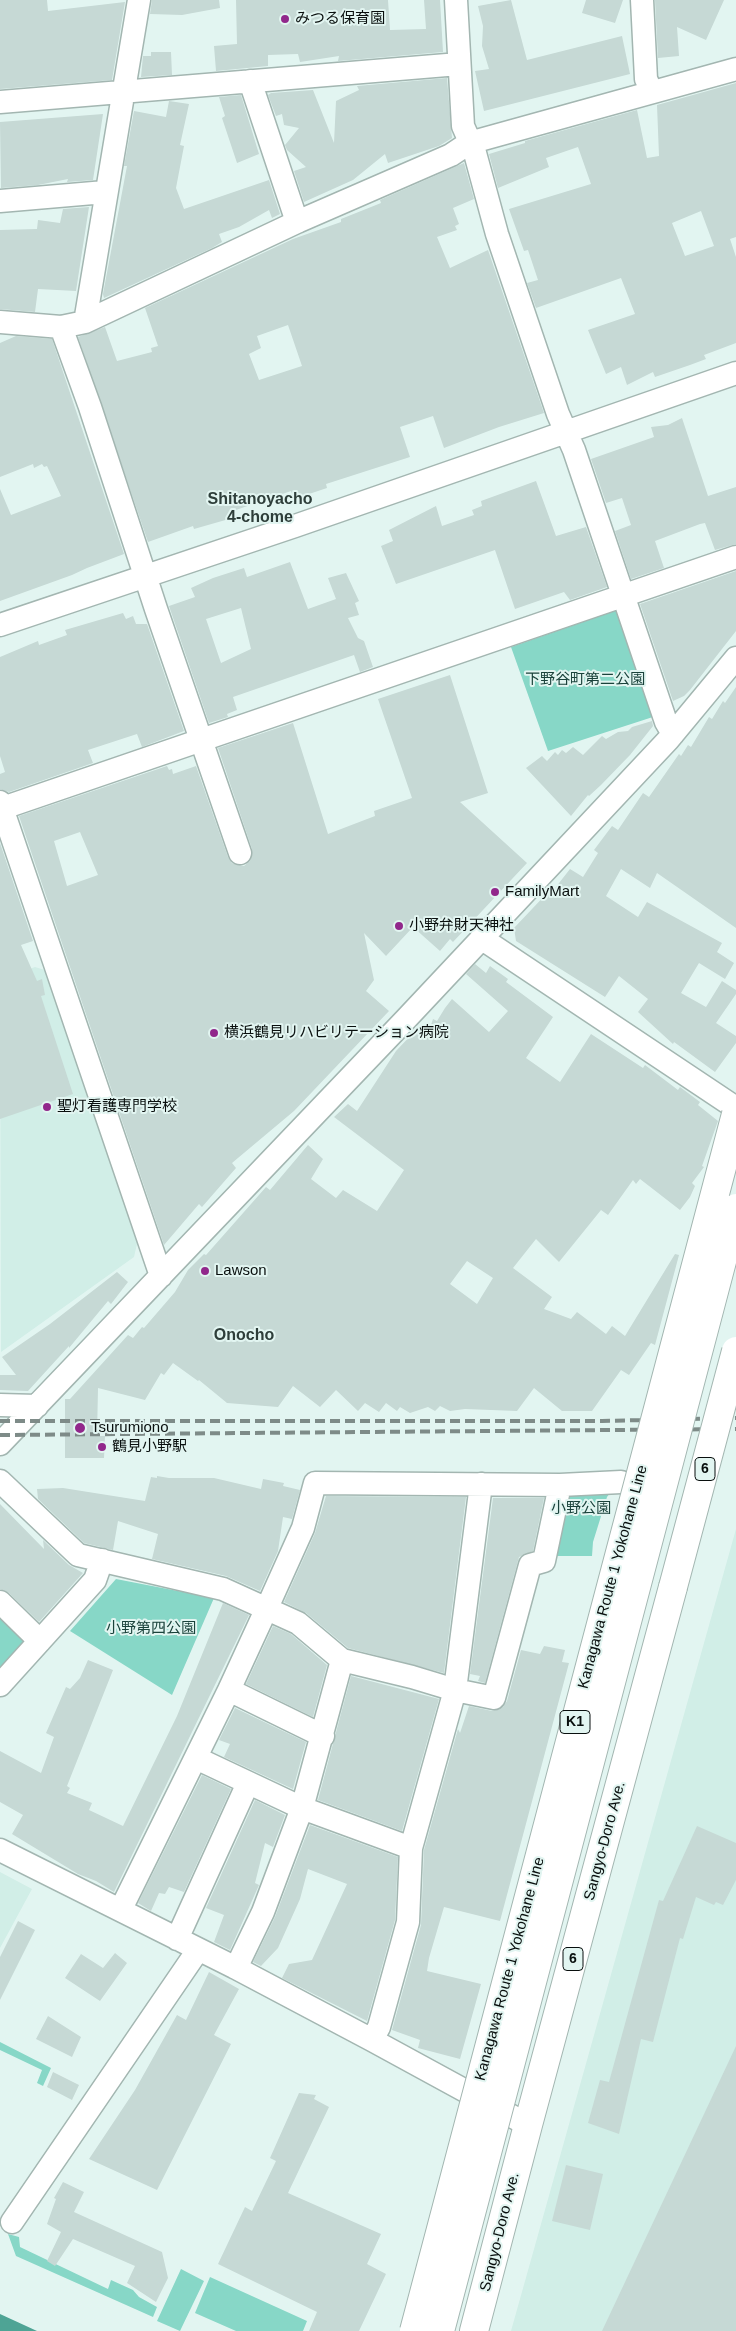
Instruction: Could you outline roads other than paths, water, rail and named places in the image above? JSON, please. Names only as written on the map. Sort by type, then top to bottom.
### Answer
[{"type":"main road","name":"Kanagawa Route 1 Yokohane Line","points":[[414,2331],[736,1114]]},
{"type":"main road","name":"Kanagawa Route 1 Yokohane Line","points":[[440,2331],[736,1208]]},
{"type":"main road","name":"Sangyo-Doro Ave.","points":[[474,2331],[736,1351]]},
{"type":"street","points":[[85,322],[105,192],[139,0]]},
{"type":"street","points":[[456,0],[463,126],[475,153],[480,177],[514,284],[558,414],[566,431],[666,722],[673,734]]},
{"type":"street","points":[[642,0],[646,79],[652,92]]},
{"type":"street","points":[[0,102],[459,64]]},
{"type":"street","points":[[0,322],[61,327],[85,322],[297,222],[450,155],[469,143],[736,69]]},
{"type":"street","points":[[250,82],[297,222]]},
{"type":"street","points":[[0,201],[105,192]]},
{"type":"street","points":[[61,327],[240,853]]},
{"type":"street","points":[[0,625],[736,373]]},
{"type":"street","points":[[161,1276],[1,807],[736,557]]},
{"type":"street","points":[[0,1444],[673,734],[736,658]]},
{"type":"street","points":[[481,938],[736,1108]]},
{"type":"street","points":[[0,1406],[37,1406]]},
{"type":"street","points":[[0,1482],[78,1555],[223,1589],[298,1623],[342,1660],[412,1677],[455,1690],[494,1698],[530,1565],[544,1561],[560,1485]]},
{"type":"street","points":[[121,1910],[229,1690],[266,1610],[302,1528],[315,1483],[560,1485],[621,1482]]},
{"type":"street","points":[[372,2040],[379,2027],[408,1922],[411,1848],[455,1690],[481,1484]]},
{"type":"street","points":[[0,1685],[95,1580],[102,1560]]},
{"type":"street","points":[[0,1602],[40,1641]]},
{"type":"street","points":[[236,1968],[263,1912],[302,1808],[342,1660]]},
{"type":"street","points":[[229,1690],[322,1736]]},
{"type":"street","points":[[196,1758],[302,1808],[411,1848]]},
{"type":"street","points":[[177,1939],[248,1783]]},
{"type":"street","points":[[0,1850],[236,1968],[528,2125]]},
{"type":"street","points":[[12,2222],[198,1950]]},
{"type":"railway","points":[[0,1421],[602,1421],[736,1418]]},
{"type":"railway","points":[[0,1435],[736,1429]]},
{"type":"place","name":"みつる保育園","points":[[285,19]]},
{"type":"place","name":"FamilyMart","points":[[495,892]]},
{"type":"place","name":"小野弁財天神社","points":[[399,926]]},
{"type":"place","name":"横浜鶴見リハビリテーション病院","points":[[214,1033]]},
{"type":"place","name":"聖灯看護専門学校","points":[[47,1107]]},
{"type":"place","name":"Lawson","points":[[205,1271]]},
{"type":"place","name":"Tsurumiono","points":[[80,1428]]},
{"type":"place","name":"鶴見小野駅","points":[[102,1447]]},
{"type":"district","name":"Shitanoyacho 4-chome","points":[[260,509]]},
{"type":"district","name":"Onocho","points":[[244,1336]]},
{"type":"park label","name":"下野谷町第二公園","points":[[585,680]]},
{"type":"park label","name":"小野公園","points":[[581,1509]]},
{"type":"park label","name":"小野第四公園","points":[[151,1629]]}]
